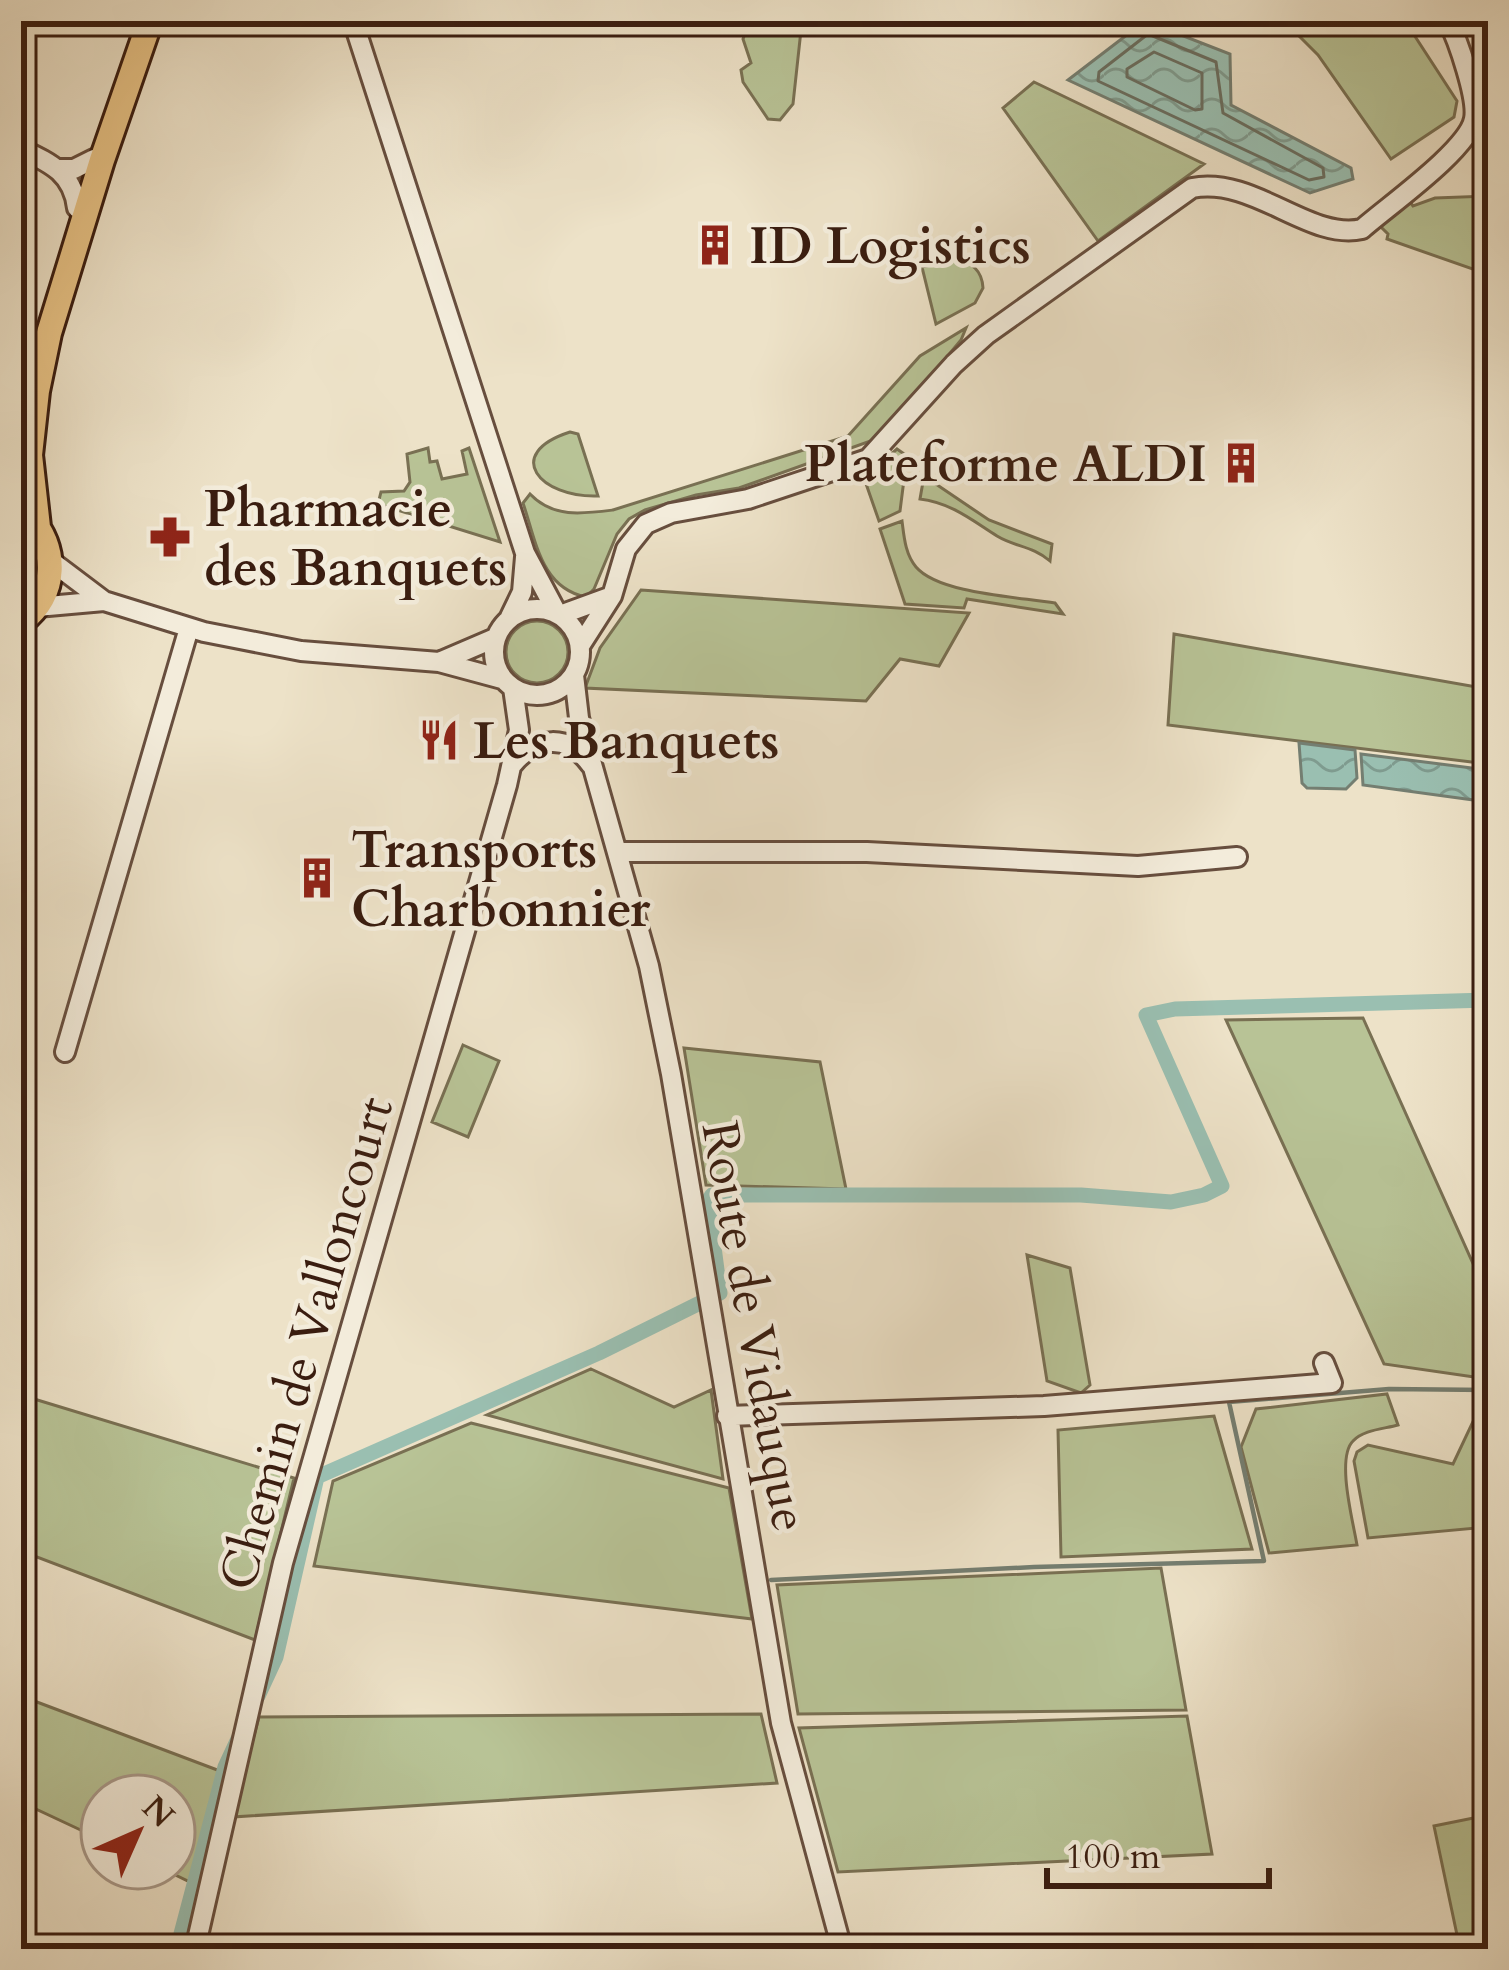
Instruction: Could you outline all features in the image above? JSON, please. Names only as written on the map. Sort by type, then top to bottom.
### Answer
[{"type":"main road","points":[[21,404],[77,208],[146,21]]},
{"type":"main road","points":[[29,614],[50,577],[50,561],[30,519],[30,455],[43,364],[146,21]]},
{"type":"street","points":[[352,21],[525,553],[559,614],[574,628],[580,646]]},
{"type":"street","points":[[545,695],[574,675],[580,646],[612,596],[626,549],[646,524],[671,513],[748,499],[868,459],[986,335],[1192,188],[1212,184],[1282,206],[1316,225],[1350,232],[1361,229],[1461,143],[1474,124],[1475,106],[1448,21]]},
{"type":"street","points":[[21,149],[59,169],[73,188],[77,208]]},
{"type":"street","points":[[59,169],[74,169],[94,159]]},
{"type":"street","points":[[439,662],[495,638],[522,592],[525,553]]},
{"type":"street","points":[[50,561],[104,601],[189,628],[301,651],[439,662],[545,695],[579,718]]},
{"type":"street","points":[[509,618],[541,608],[559,614],[612,596]]},
{"type":"street","points":[[29,614],[104,601]]},
{"type":"street","points":[[65,1052],[189,628]]},
{"type":"street","points":[[495,638],[494,659],[508,683]]},
{"type":"street","name":"Route de Vidauque","points":[[574,675],[579,718],[649,965],[782,1723],[842,1949]]},
{"type":"street","name":"Chemin de Valloncourt","points":[[195,1949],[284,1563],[512,765],[519,730],[508,683]]},
{"type":"street","name":"Chemin de Valloncourt","points":[[519,730],[545,695]]},
{"type":"street","points":[[512,765],[537,743],[553,740],[576,749],[595,771]]},
{"type":"street","points":[[618,852],[867,851],[1138,866],[1237,857]]},
{"type":"street","points":[[727,1416],[1045,1406],[1332,1383],[1324,1363]]},
{"type":"shaded area","points":[[750,21],[802,21],[793,104],[780,120],[768,119],[743,82],[741,70],[751,63],[743,39]]},
{"type":"shaded area","points":[[1275,21],[1405,21],[1457,101],[1454,117],[1391,159],[1318,55],[1294,31]]},
{"type":"shaded area","points":[[1034,82],[1204,164],[1098,241],[1003,108]]},
{"type":"shaded area","points":[[1488,196],[1484,273],[1387,239],[1380,226],[1410,202],[1413,206],[1435,198]]},
{"type":"shaded area","points":[[956,259],[975,268],[983,288],[975,303],[936,324],[922,267]]},
{"type":"shaded area","points":[[966,328],[879,438],[739,488],[645,510],[617,534],[594,589],[586,597],[559,584],[542,561],[523,503],[530,494],[558,511],[613,510],[848,436],[920,356]]},
{"type":"shaded area","points":[[570,432],[578,434],[598,496],[560,490],[537,473],[538,452]]},
{"type":"shaded area","points":[[428,448],[430,462],[437,461],[442,479],[467,474],[462,451],[469,448],[500,542],[378,504],[381,492],[404,491],[410,482],[407,454]]},
{"type":"shaded area","points":[[897,449],[907,456],[900,511],[879,521],[864,478]]},
{"type":"shaded area","points":[[924,476],[989,520],[1052,544],[1050,561],[952,509],[920,499]]},
{"type":"shaded area","points":[[902,521],[909,556],[927,576],[961,589],[1055,603],[1063,614],[967,599],[964,608],[905,604],[880,529]]},
{"type":"shaded area","points":[[641,590],[969,613],[939,666],[900,659],[866,701],[585,688],[600,648]]},
{"type":"shaded area","points":[[537,621],[559,630],[568,652],[559,674],[537,683],[515,674],[506,652],[515,630]]},
{"type":"shaded area","points":[[1174,634],[1488,689],[1488,764],[1168,725]]},
{"type":"shaded area","points":[[1363,1018],[1488,1297],[1488,1379],[1384,1364],[1226,1020]]},
{"type":"shaded area","points":[[463,1045],[499,1061],[468,1137],[432,1122]]},
{"type":"shaded area","points":[[684,1048],[820,1062],[846,1189],[706,1185]]},
{"type":"shaded area","points":[[1027,1255],[1070,1268],[1090,1385],[1081,1393],[1047,1381]]},
{"type":"shaded area","points":[[591,1369],[674,1407],[711,1390],[723,1479],[487,1415]]},
{"type":"shaded area","points":[[1387,1394],[1398,1425],[1362,1434],[1348,1449],[1347,1490],[1357,1545],[1269,1553],[1241,1447],[1256,1409]]},
{"type":"shaded area","points":[[21,1395],[294,1478],[255,1640],[21,1551]]},
{"type":"shaded area","points":[[1477,1413],[1488,1414],[1488,1527],[1368,1538],[1354,1461],[1357,1452],[1368,1445],[1453,1464]]},
{"type":"shaded area","points":[[1214,1416],[1252,1549],[1061,1557],[1058,1430]]},
{"type":"shaded area","points":[[471,1423],[729,1488],[752,1619],[314,1566],[333,1481]]},
{"type":"shaded area","points":[[1161,1568],[1186,1710],[798,1714],[777,1585]]},
{"type":"shaded area","points":[[21,1696],[220,1771],[198,1852],[198,1772],[78,1772],[78,1829],[21,1802]]},
{"type":"shaded area","points":[[761,1714],[777,1783],[232,1817],[259,1717]]},
{"type":"shaded area","points":[[1187,1716],[1212,1854],[838,1872],[799,1728]]},
{"type":"shaded area","points":[[1488,1815],[1488,1949],[1460,1949],[1434,1826]]},
{"type":"water","points":[[1145,21],[1230,54],[1231,105],[1351,168],[1353,179],[1310,193],[1068,80]]},
{"type":"water","points":[[1299,743],[1355,750],[1357,778],[1346,789],[1307,788],[1302,783]]},
{"type":"water","points":[[1361,754],[1488,770],[1488,802],[1363,785]]},
{"type":"waterway","points":[[258,1696],[276,1657],[317,1477],[599,1353],[720,1293],[708,1201],[712,1195],[1081,1195],[1171,1202],[1204,1195],[1222,1186],[1146,1015],[1175,1009],[1488,1000]]},
{"type":"waterway","points":[[771,1580],[1264,1561],[1229,1402],[1389,1389],[1488,1390]]},
{"type":"waterway","points":[[177,1949],[225,1767],[238,1739]]},
{"type":"place","name":"ID Logistics","points":[[715,245]]},
{"type":"place","name":"Plateforme ALDI","points":[[1241,463]]},
{"type":"place","name":"Pharmacie des Banquets","points":[[170,537]]},
{"type":"place","name":"Les Banquets","points":[[439,740]]},
{"type":"place","name":"Transports Charbonnier","points":[[317,878]]}]
